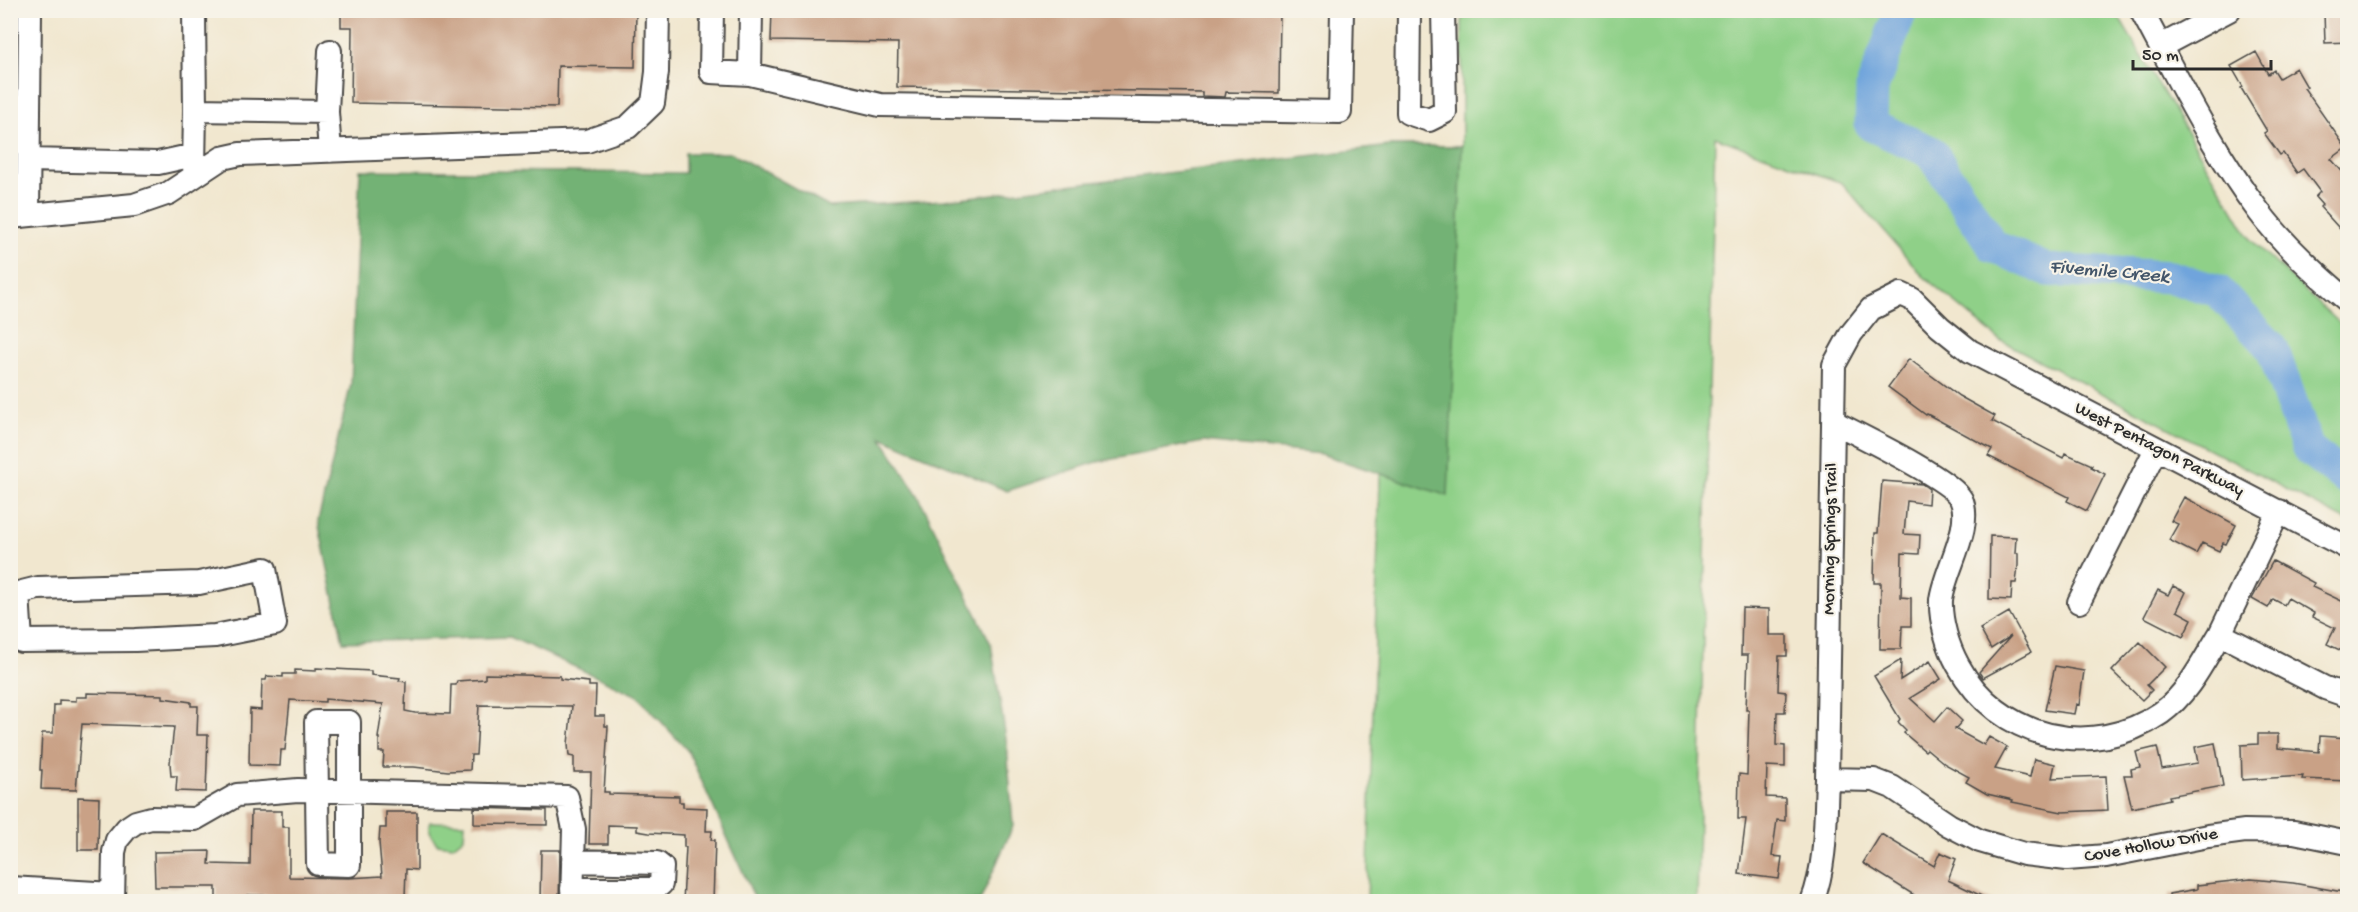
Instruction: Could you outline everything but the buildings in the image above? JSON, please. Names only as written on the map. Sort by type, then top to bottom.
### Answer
[{"type":"street","points":[[30,10],[29,160],[19,216],[134,205],[169,193],[194,165],[194,10]]},
{"type":"street","points":[[29,160],[194,165],[240,154],[587,141],[628,127],[653,104],[657,72],[658,10]]},
{"type":"street","points":[[712,10],[711,72],[750,74],[880,105],[1340,111],[1342,10]]},
{"type":"street","points":[[750,74],[752,10]]},
{"type":"street","points":[[1409,10],[1408,113],[1430,120],[1445,112],[1443,10]]},
{"type":"street","points":[[2142,10],[2212,140],[2260,213],[2310,269],[2348,301]]},
{"type":"street","points":[[2160,46],[2229,10]]},
{"type":"street","points":[[330,51],[327,112],[330,151]]},
{"type":"street","points":[[195,110],[327,112]]},
{"type":"street","name":"Morning Springs Trail","points":[[1812,902],[1819,884],[1824,846],[1827,779],[1834,365],[1851,334],[1871,309],[1901,294],[1912,299],[1940,327],[1970,351]]},
{"type":"street","name":"West Pentagon Parkway","points":[[1970,351],[2348,548]]},
{"type":"street","points":[[1833,422],[1941,480],[1961,499],[1964,522],[1941,600],[1945,634],[1958,665],[1977,692],[2011,720],[2046,735],[2079,740],[2127,731],[2162,712],[2189,684],[2220,634],[2279,511]]},
{"type":"street","points":[[2079,602],[2156,449]]},
{"type":"street","points":[[265,569],[275,624],[214,636],[135,640],[21,641],[14,594],[38,588],[199,583],[265,569]]},
{"type":"street","points":[[2220,634],[2325,688],[2348,696]]},
{"type":"street","points":[[316,722],[349,722],[349,865],[318,864],[318,791],[316,722]]},
{"type":"street","name":"Cove Hollow Drive","points":[[1827,779],[1874,780],[1892,787],[1949,825],[2024,854],[2067,859],[2106,856],[2245,831],[2294,832],[2348,843]]},
{"type":"street","points":[[10,888],[113,898],[114,852],[117,840],[127,828],[136,822],[151,818],[195,819],[237,795],[318,791],[567,796],[574,828],[573,861],[572,895],[656,889],[662,884],[662,867],[657,863],[573,861]]},
{"type":"green space","points":[[1462,11],[2115,11],[2251,240],[2347,330],[2347,521],[2000,340],[1923,276],[1842,183],[1715,137],[1697,901],[1367,902],[1390,146],[1462,146]]},
{"type":"green space","points":[[1390,146],[1462,146],[1448,496],[1321,454],[1203,442],[1097,462],[1007,491],[881,437],[918,495],[991,644],[1007,745],[1013,826],[980,901],[756,901],[688,751],[638,696],[510,637],[343,642],[318,521],[351,384],[360,170],[685,173],[685,153],[731,153],[829,207],[944,200]]},
{"type":"green space","points":[[430,822],[465,823],[464,837],[453,846],[437,844],[429,831]]},
{"type":"waterway","name":"Fivemile Creek","points":[[1901,10],[1872,88],[1871,125],[1931,152],[1993,246],[2047,270],[2171,277],[2218,291],[2272,348],[2308,449],[2348,480]]}]
